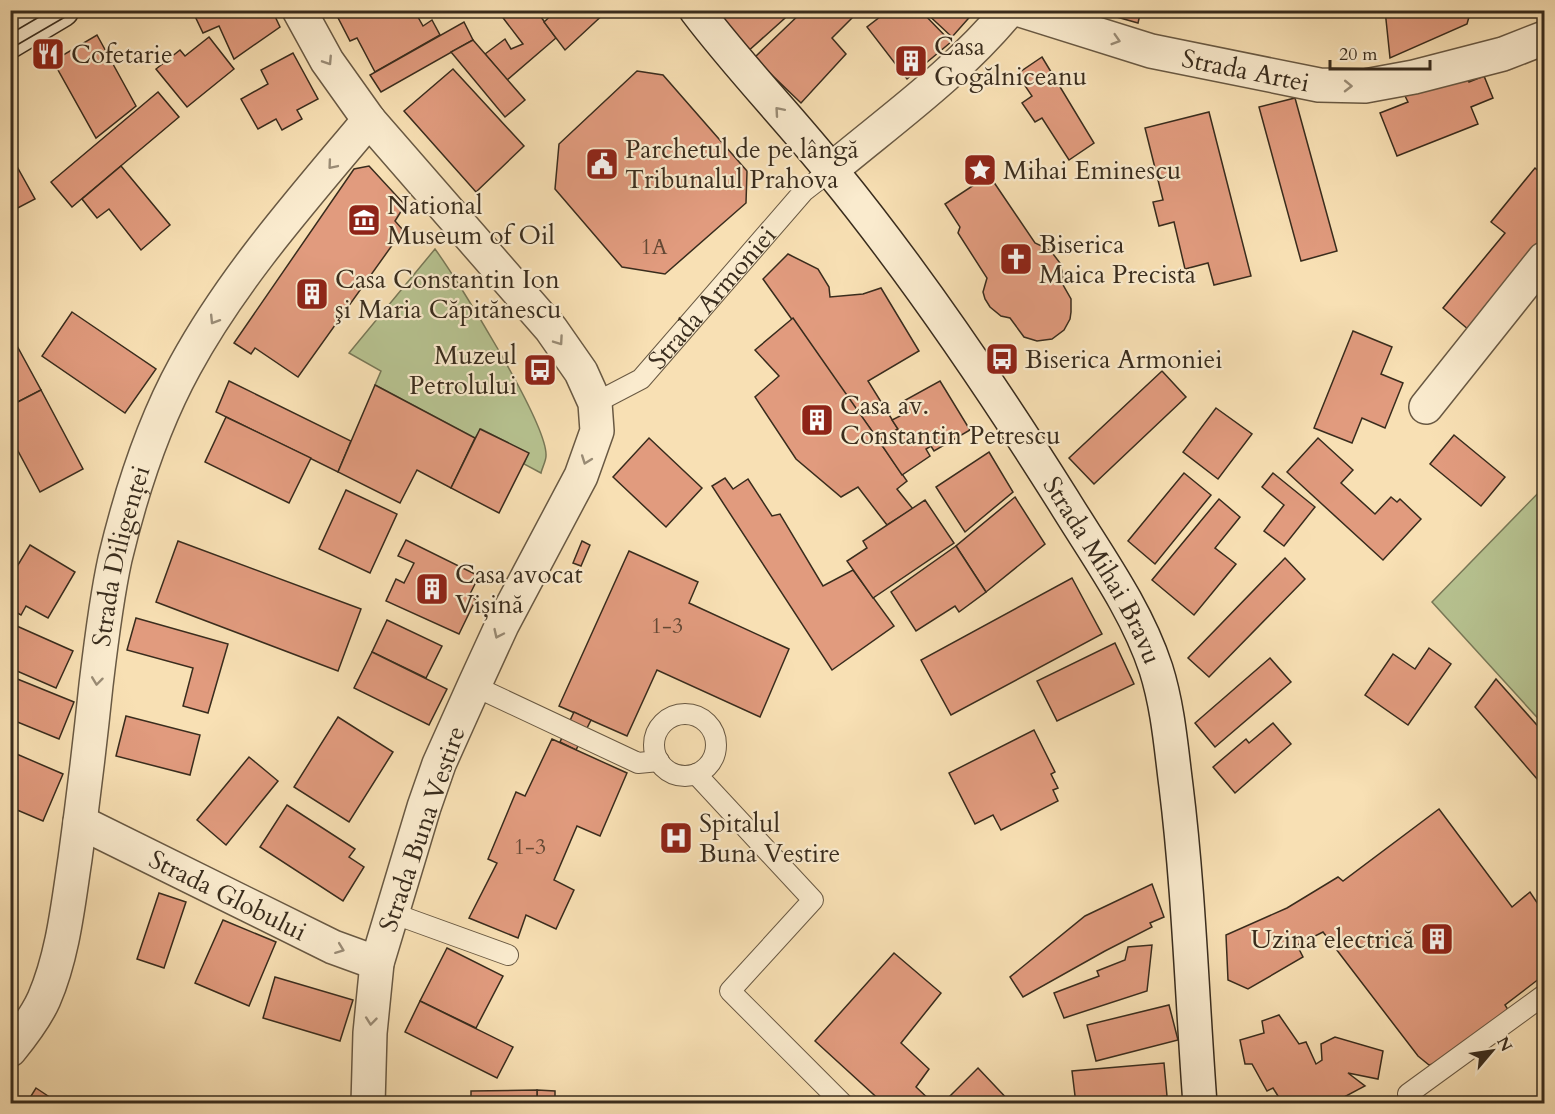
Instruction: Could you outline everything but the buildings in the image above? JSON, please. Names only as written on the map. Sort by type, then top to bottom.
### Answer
[{"type":"street","points":[[10,40],[62,10]]},
{"type":"street","points":[[299,10],[327,61],[369,120],[551,329],[581,372],[595,404]]},
{"type":"street","name":"Strada Mihai Bravu","points":[[696,10],[781,114],[831,170],[889,243],[1045,472],[1126,601],[1147,644],[1157,671],[1166,710],[1183,849],[1200,1104]]},
{"type":"street","name":"Strada Armoniei","points":[[831,170],[952,69],[986,38],[1009,10]]},
{"type":"street","name":"Strada Artei","points":[[1020,10],[1151,51],[1319,85],[1365,86],[1414,77],[1503,54],[1545,38]]},
{"type":"street","name":"Strada Diligenței","points":[[10,1050],[25,1032],[44,998],[60,950],[80,822],[104,622],[115,559],[135,487],[156,428],[185,366],[234,288],[291,212],[369,120]]},
{"type":"street","points":[[1426,407],[1545,259]]},
{"type":"street","name":"Strada Buna Vestire","points":[[368,1104],[370,1033],[377,963],[432,785],[474,686],[512,605],[581,476],[597,431],[595,404]]},
{"type":"street","name":"Strada Globului","points":[[80,822],[333,947],[377,963]]},
{"type":"lane","name":"Strada Armoniei","points":[[595,404],[641,379],[804,191],[831,170]]},
{"type":"lane","points":[[474,686],[638,763],[659,761]]},
{"type":"lane","points":[[680,714],[699,716],[714,730],[717,741],[712,761],[696,774],[686,776],[675,774],[659,761],[655,752],[656,732],[670,717],[680,714]]},
{"type":"lane","points":[[696,774],[813,900],[730,991],[843,1104]]},
{"type":"lane","points":[[392,913],[508,955]]},
{"type":"lane","points":[[1408,1094],[1545,995]]},
{"type":"green space","points":[[435,249],[500,352],[533,414],[543,439],[546,456],[541,473],[524,464],[528,453],[481,429],[475,438],[375,385],[381,371],[349,353]]},
{"type":"green space","points":[[1544,487],[1544,725],[1432,602]]},
{"type":"tram line","points":[[10,34],[51,10]]},
{"type":"tram line","points":[[10,49],[77,10]]},
{"type":"place","name":"Cofetarie","points":[[48,54]]},
{"type":"place","name":"Casa Gogălniceanu","points":[[911,61]]},
{"type":"place","name":"Parchetul de pe lângă Tribunalul Prahova","points":[[602,164]]},
{"type":"place","name":"Mihai Eminescu","points":[[980,170]]},
{"type":"place","name":"National Museum of Oil","points":[[364,220]]},
{"type":"place","name":"Biserica Maica Precista","points":[[1016,259]]},
{"type":"place","name":"Casa Constantin Ion şi Maria Căpitănescu","points":[[312,294]]},
{"type":"place","name":"Biserica Armoniei","points":[[1002,359]]},
{"type":"place","name":"Muzeul Petrolului","points":[[540,370]]},
{"type":"place","name":"Casa av. Constantin Petrescu","points":[[817,420]]},
{"type":"place","name":"Casa avocat Vișină","points":[[432,589]]},
{"type":"place","name":"Spitalul Buna Vestire","points":[[676,838]]},
{"type":"place","name":"Uzina electrică","points":[[1437,939]]}]
